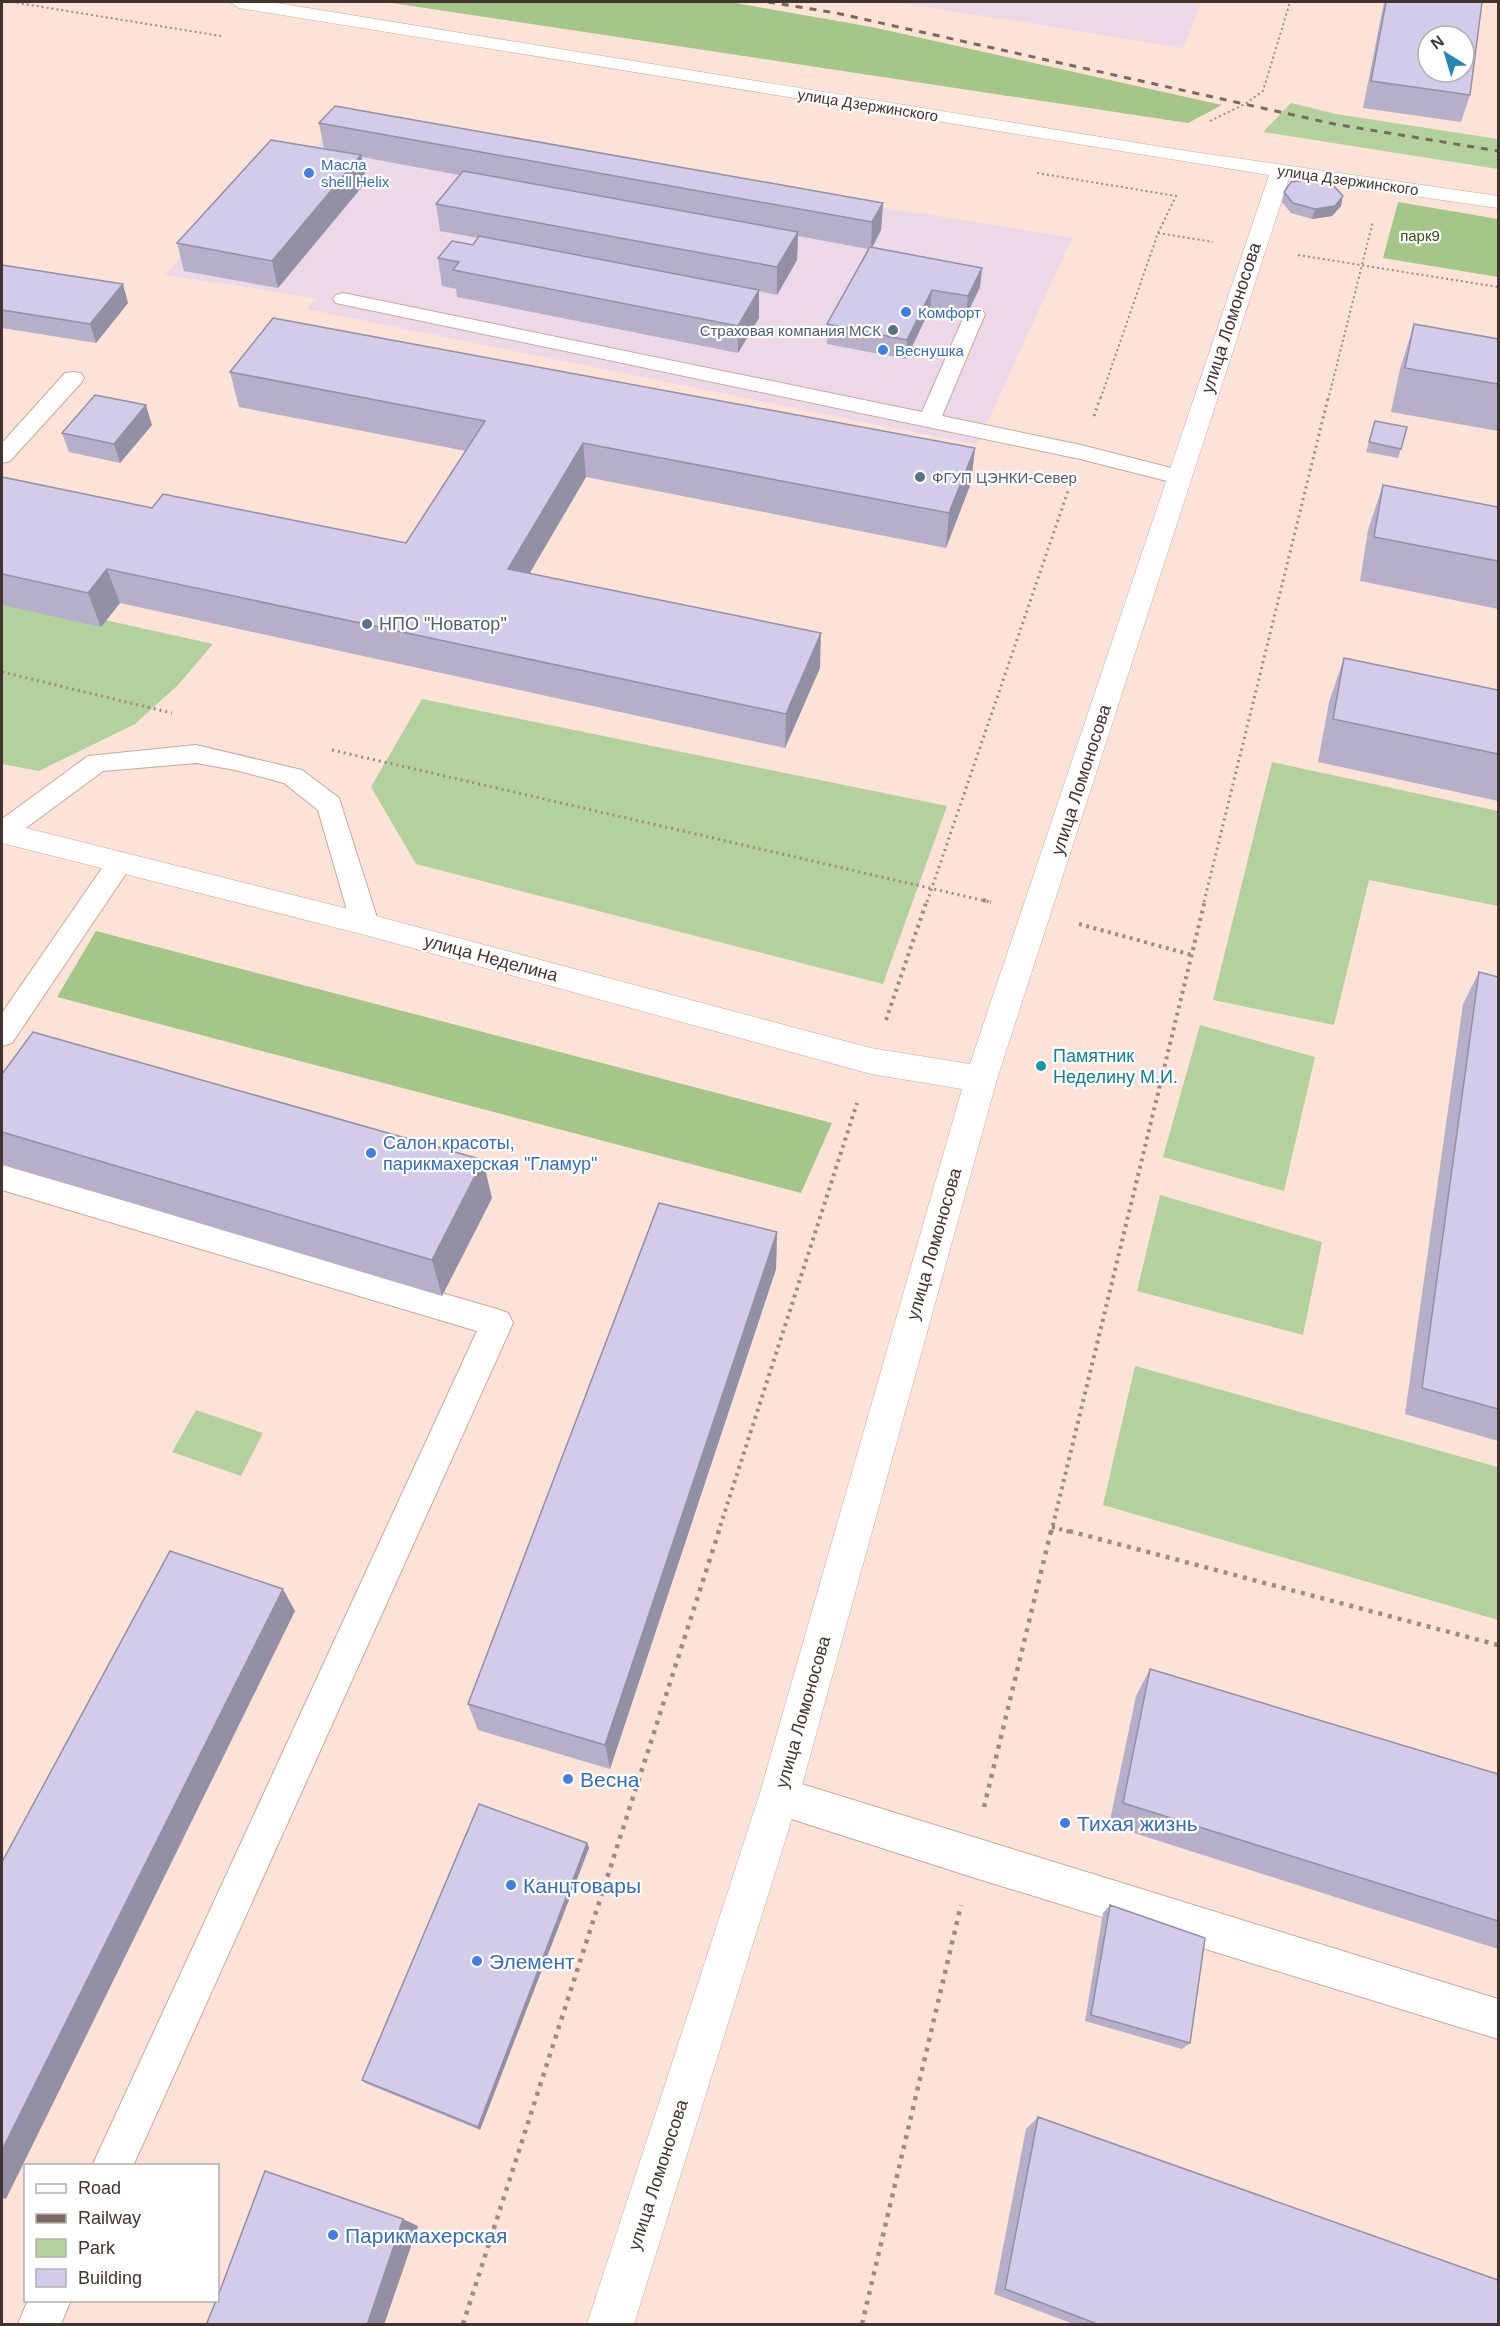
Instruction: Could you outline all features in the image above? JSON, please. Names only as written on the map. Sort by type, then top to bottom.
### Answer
[{"type":"street","name":"улица Дзержинского","points":[[239,2],[1187,157],[1498,202]]},
{"type":"street","name":"улица Ломоносова","points":[[610,2325],[779,1796],[981,1079],[1038,913],[1281,170]]},
{"type":"street","name":"улица Неделина","points":[[2,832],[365,924],[871,1061],[981,1079]]},
{"type":"lane","points":[[343,299],[1081,452],[1179,477]]},
{"type":"lane","points":[[929,421],[975,314]]},
{"type":"lane","points":[[2,456],[73,378]]},
{"type":"lane","points":[[2,832],[97,762],[196,754],[234,761],[293,776],[330,805],[365,924]]},
{"type":"lane","points":[[2,1035],[120,862]]},
{"type":"lane","points":[[2,1178],[497,1323],[113,2164]]},
{"type":"lane","points":[[779,1796],[972,1858],[1498,2019]]},
{"type":"lane","points":[[39,2325],[50,2302]]},
{"type":"path","points":[[12,2],[224,37]]},
{"type":"path","points":[[463,2325],[871,1061],[1158,233],[1176,196],[1187,157],[1202,125],[1245,104],[1263,91],[1290,2]]},
{"type":"path","points":[[1035,172],[1176,196]]},
{"type":"path","points":[[862,2325],[1052,1527],[1360,265],[1384,185]]},
{"type":"path","points":[[1158,233],[1498,287]]},
{"type":"path","points":[[2,672],[178,715]]},
{"type":"path","points":[[329,750],[1038,913],[1192,955]]},
{"type":"path","points":[[1052,1527],[1498,1645]]},
{"type":"shaded area","points":[[895,2],[1201,2],[1184,48]]},
{"type":"shaded area","points":[[337,119],[1072,238],[977,445],[307,309],[316,298],[165,275],[268,155],[306,161]]},
{"type":"green space","points":[[385,2],[730,2],[872,27],[1222,105],[1188,123]]},
{"type":"green space","points":[[1291,103],[1336,114],[1498,139],[1498,169],[1263,132]]},
{"type":"green space","name":"парк9","points":[[1398,202],[1498,219],[1498,277],[1383,258]]},
{"type":"green space","points":[[2,597],[213,644],[178,685],[135,724],[39,771],[2,764]]},
{"type":"green space","points":[[422,699],[947,806],[883,984],[416,864],[371,787]]},
{"type":"green space","points":[[1272,762],[1498,811],[1498,906],[1369,880],[1334,1025],[1213,1000]]},
{"type":"green space","points":[[96,931],[832,1123],[801,1193],[57,997]]},
{"type":"green space","points":[[1200,1025],[1315,1057],[1284,1191],[1163,1157]]},
{"type":"green space","points":[[1160,1195],[1322,1242],[1303,1335],[1137,1291]]},
{"type":"green space","points":[[1135,1366],[1498,1467],[1498,1620],[1103,1505]]},
{"type":"green space","points":[[196,1410],[263,1433],[241,1476],[172,1452]]},
{"type":"building","points":[[1386,2],[1482,2],[1476,48],[1476,24],[1416,24],[1416,84],[1471,84],[1470,95],[1371,81]]},
{"type":"building","points":[[335,106],[883,203],[872,222],[319,123]]},
{"type":"building","points":[[271,140],[361,155],[272,261],[177,243]]},
{"type":"building","points":[[463,171],[798,232],[777,267],[436,204]]},
{"type":"building","points":[[1313,179],[1332,184],[1343,196],[1335,206],[1315,209],[1293,203],[1284,192],[1291,182]]},
{"type":"building","points":[[479,236],[759,290],[738,326],[453,270],[459,262],[438,258],[452,241],[473,245]]},
{"type":"building","points":[[870,247],[982,268],[968,296],[932,290],[907,340],[827,324]]},
{"type":"building","points":[[2,265],[123,284],[90,324],[2,310]]},
{"type":"building","points":[[273,318],[975,448],[949,513],[583,443],[508,569],[821,633],[786,714],[107,569],[88,593],[2,574],[2,477],[152,508],[163,494],[406,543],[485,421],[230,372]]},
{"type":"building","points":[[1414,324],[1498,339],[1498,384],[1405,368]]},
{"type":"building","points":[[95,395],[146,405],[114,444],[62,433]]},
{"type":"building","points":[[1375,421],[1407,427],[1401,449],[1369,442]]},
{"type":"building","points":[[1383,485],[1498,507],[1498,561],[1374,537]]},
{"type":"building","points":[[1344,658],[1498,690],[1498,754],[1333,719]]},
{"type":"building","points":[[1479,972],[1498,977],[1498,1409],[1422,1388]]},
{"type":"building","points":[[33,1032],[483,1160],[432,1260],[2,1132],[2,1074]]},
{"type":"building","points":[[659,1203],[777,1232],[605,1745],[468,1704]]},
{"type":"building","points":[[170,1551],[283,1589],[2,2150],[2,1862]]},
{"type":"building","points":[[1150,1669],[1498,1774],[1498,1921],[1123,1803]]},
{"type":"building","points":[[479,1804],[587,1843],[478,2127],[362,2080]]},
{"type":"building","points":[[1110,1905],[1205,1938],[1190,2043],[1091,2015]]},
{"type":"building","points":[[1038,2117],[1498,2280],[1498,2325],[1100,2325],[1005,2289]]},
{"type":"building","points":[[265,2171],[403,2219],[367,2325],[206,2325],[216,2302],[219,2302],[219,2293]]},
{"type":"railway","points":[[768,2],[836,13],[1334,124],[1498,151]]},
{"type":"place","name":"Масла shell Helix","points":[[309,173]]},
{"type":"place","name":"Комфорт","points":[[906,312]]},
{"type":"place","name":"Страховая компания МСК","points":[[893,330]]},
{"type":"place","name":"Веснушка","points":[[883,350]]},
{"type":"place","name":"ФГУП ЦЭНКИ-Север","points":[[920,477]]},
{"type":"place","name":"НПО \"Новатор\"","points":[[367,624]]},
{"type":"place","name":"Памятник Неделину М.И.","points":[[1041,1066]]},
{"type":"place","name":"Салон красоты, парикмахерская \"Гламур\"","points":[[371,1153]]},
{"type":"place","name":"Весна","points":[[568,1779]]},
{"type":"place","name":"Тихая жизнь","points":[[1065,1823]]},
{"type":"place","name":"Канцтовары","points":[[511,1885]]},
{"type":"place","name":"Элемент","points":[[477,1961]]},
{"type":"place","name":"Парикмахерская","points":[[333,2235]]}]
